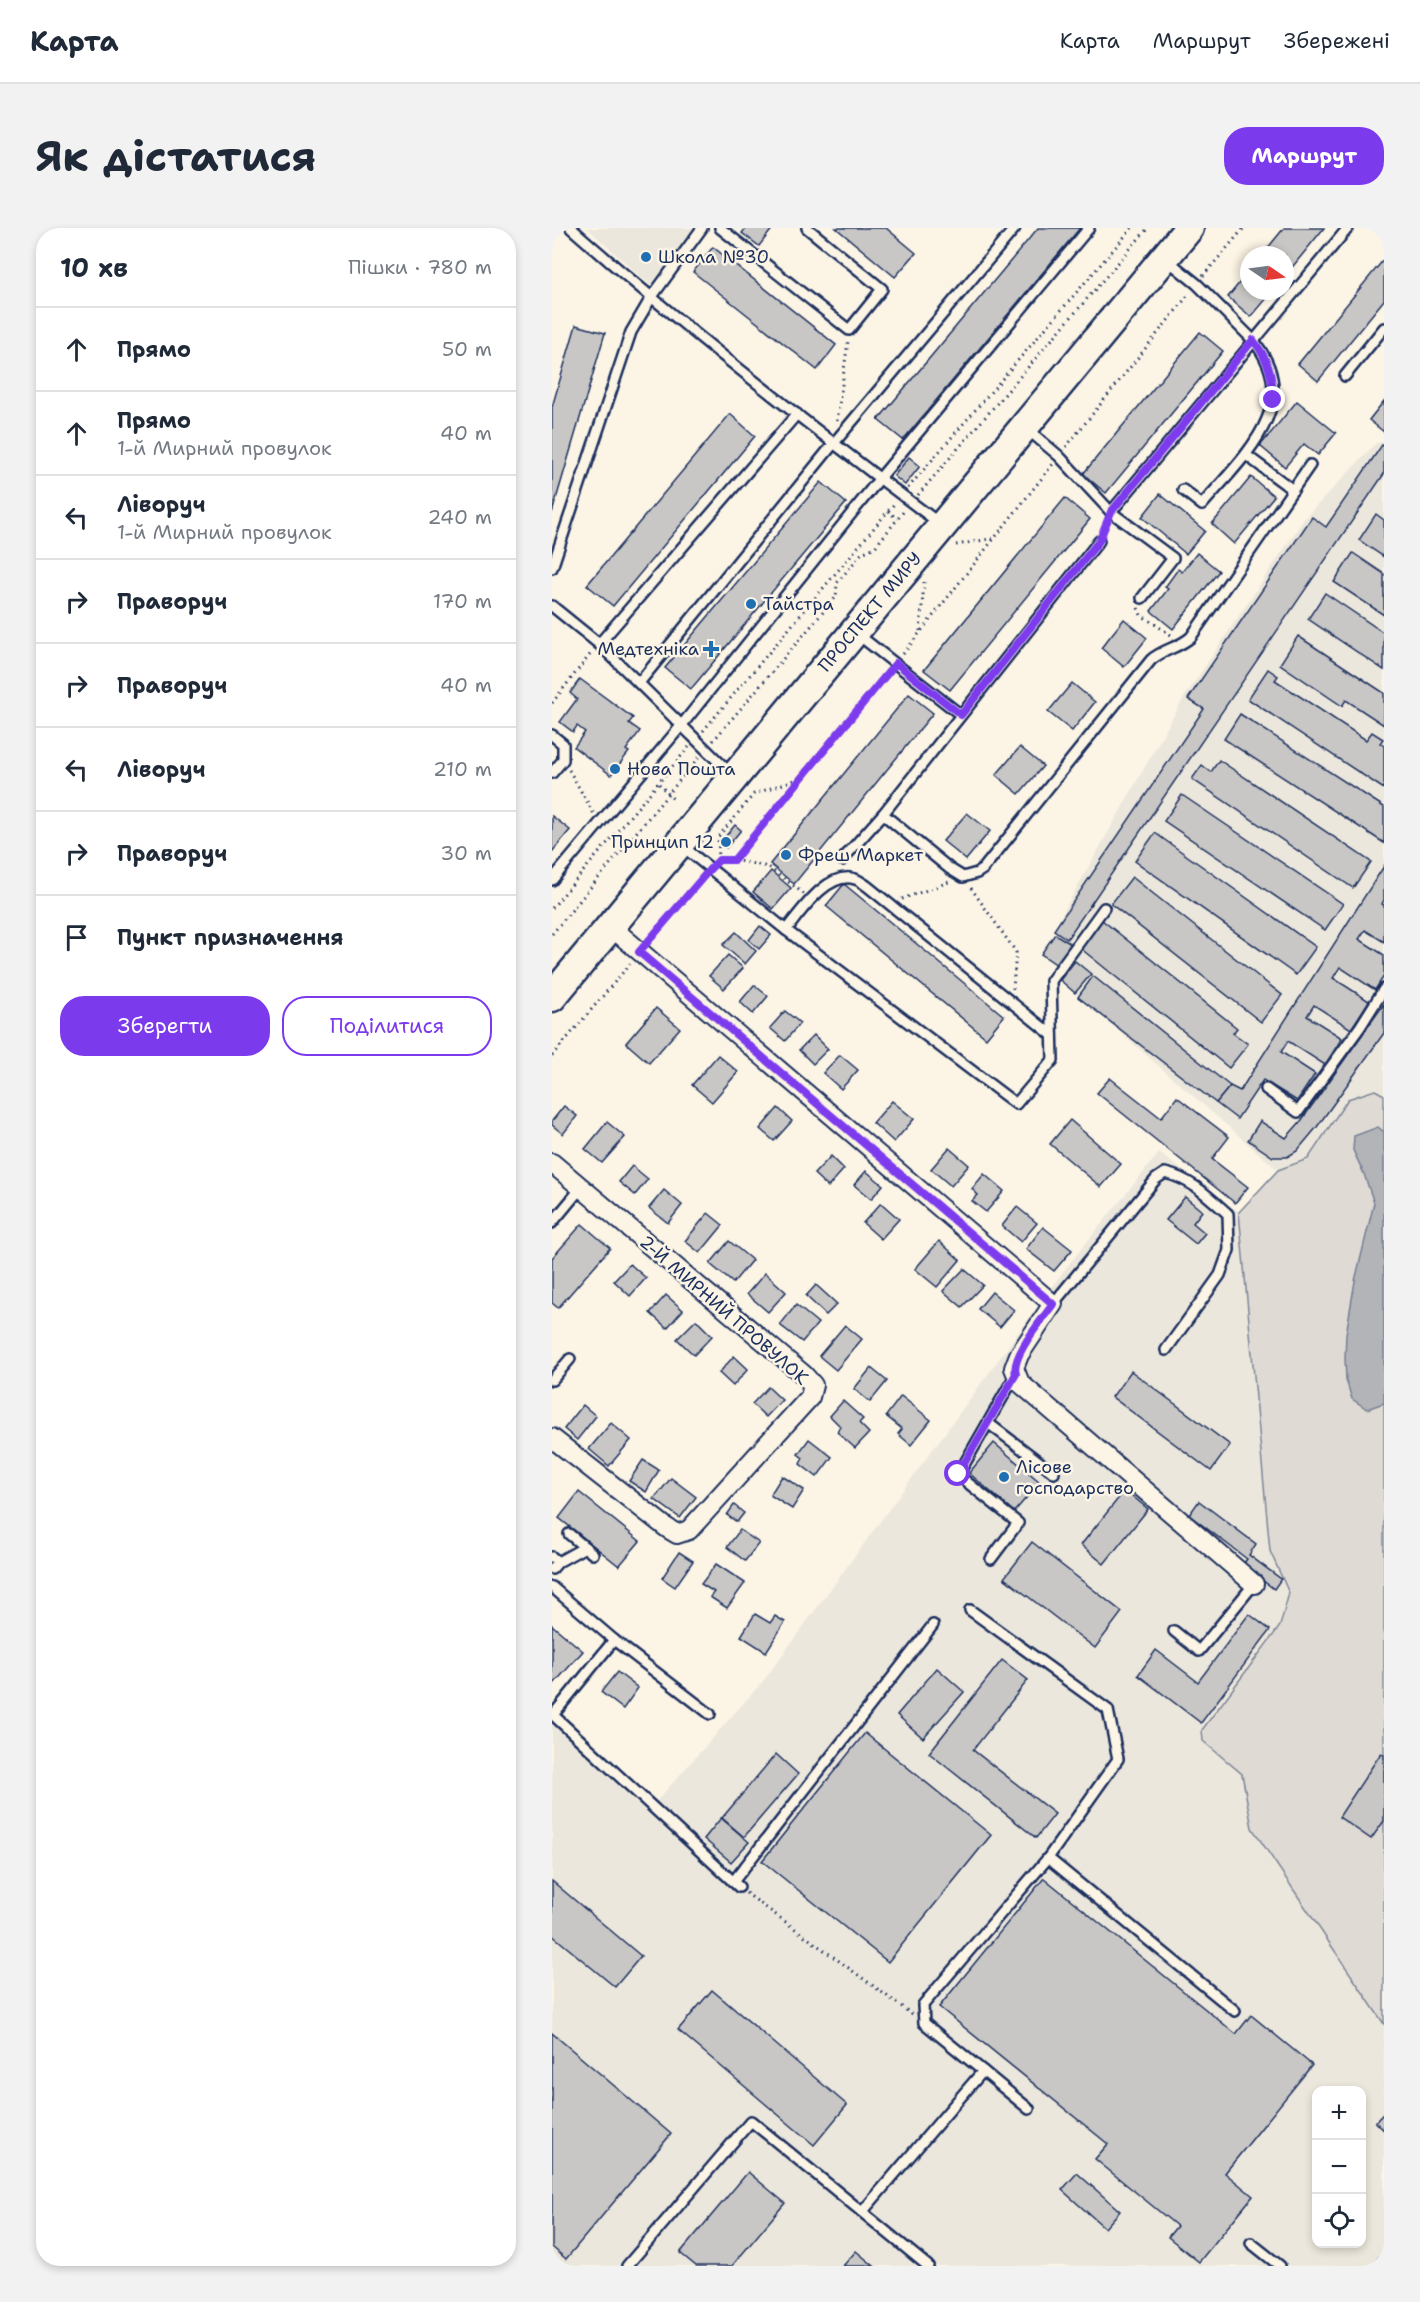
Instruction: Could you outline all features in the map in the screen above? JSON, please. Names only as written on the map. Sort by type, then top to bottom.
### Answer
[{"type":"main road","name":"ПРОСПЕКТ МИРУ","points":[[552,997],[854,632],[950,535],[1024,427],[1189,228]]},
{"type":"street","points":[[610,926],[1053,1304],[1019,1355],[1014,1368],[1020,1383],[1254,1584]]},
{"type":"street","name":"2-Й МИРНИЙ ПРОВУЛОК","points":[[552,1163],[813,1385],[810,1397],[794,1415],[688,1530],[677,1534],[666,1528],[552,1438]]},
{"type":"lane","points":[[572,228],[651,298],[796,414],[912,502],[950,535]]},
{"type":"lane","points":[[552,568],[631,332],[651,298],[702,228]]},
{"type":"lane","points":[[720,228],[849,330],[882,289],[807,228]]},
{"type":"lane","points":[[639,683],[834,443],[1015,228]]},
{"type":"lane","points":[[552,880],[681,726],[880,478],[1089,228]]},
{"type":"lane","points":[[1111,512],[1348,228]]},
{"type":"lane","points":[[1164,258],[1197,284],[1253,340],[1260,348],[1273,378],[1273,400],[1264,426],[1246,454],[1202,505],[1183,490]]},
{"type":"lane","points":[[1345,376],[1384,328]]},
{"type":"lane","points":[[598,644],[796,414]]},
{"type":"lane","points":[[1024,427],[1059,456],[1111,512],[1173,558],[1142,598]]},
{"type":"lane","points":[[1246,454],[1293,490]]},
{"type":"lane","points":[[883,814],[963,877],[983,869],[1151,660],[1161,651],[1183,644],[1191,637],[1310,465]]},
{"type":"lane","points":[[842,860],[883,814],[1099,541]]},
{"type":"lane","points":[[552,606],[598,644],[734,777]]},
{"type":"lane","points":[[854,632],[961,715]]},
{"type":"lane","points":[[552,735],[563,744],[563,760],[552,773]]},
{"type":"lane","points":[[679,844],[786,930],[1016,1104],[1053,1060],[1051,981],[1104,908]]},
{"type":"lane","points":[[786,930],[811,899],[830,884],[854,878],[1052,1035]]},
{"type":"lane","points":[[1266,1089],[1298,1112],[1360,1027],[1384,989]]},
{"type":"lane","points":[[1053,1304],[1156,1179],[1165,1173],[1190,1182],[1228,1214],[1229,1250],[1220,1275],[1166,1350]]},
{"type":"lane","points":[[552,1223],[581,1188]]},
{"type":"lane","points":[[552,1380],[570,1359]]},
{"type":"lane","points":[[991,1559],[1018,1523],[958,1474],[1016,1374]]},
{"type":"lane","points":[[988,1423],[1054,1473]]},
{"type":"lane","points":[[569,1533],[593,1554]]},
{"type":"lane","points":[[554,1562],[585,1547]]},
{"type":"lane","points":[[1174,1631],[1199,1651],[1254,1584]]},
{"type":"lane","points":[[552,1587],[614,1640],[710,1714]]},
{"type":"lane","points":[[970,1610],[1108,1710],[1118,1759],[1048,1858],[923,2005],[924,2023],[1029,2109]]},
{"type":"lane","points":[[614,1640],[552,1714],[736,1884],[933,1625]]},
{"type":"lane","points":[[1048,1858],[1234,2011]]},
{"type":"lane","points":[[863,2211],[983,2072]]},
{"type":"lane","points":[[627,2266],[751,2121],[928,2266]]},
{"type":"lane","points":[[1251,2243],[1280,2266]]},
{"type":"lane","points":[[1380,2266],[1384,2261]]},
{"type":"path","points":[[552,908],[888,511],[1132,228]]},
{"type":"path","points":[[552,934],[705,749],[836,597],[837,583],[856,560],[862,553],[875,547],[1148,228]]},
{"type":"path","points":[[734,860],[896,663],[1059,456],[1244,228]]},
{"type":"path","points":[[834,443],[849,330]]},
{"type":"path","points":[[888,511],[897,519]]},
{"type":"path","points":[[950,535],[995,538]]},
{"type":"path","points":[[920,633],[924,582]]},
{"type":"path","points":[[1142,598],[1137,608],[1141,615],[1183,644]]},
{"type":"path","points":[[552,703],[598,644]]},
{"type":"path","points":[[563,760],[599,822]]},
{"type":"path","points":[[719,860],[718,837],[754,794],[804,776]]},
{"type":"path","points":[[659,784],[674,798]]},
{"type":"path","points":[[552,1056],[719,860],[734,860],[769,867],[811,899]]},
{"type":"path","points":[[889,904],[963,877],[1016,952],[1011,1002]]},
{"type":"path","points":[[736,1884],[924,2023]]},
{"type":"shaded area","name":"Школа №30","points":[[587,228],[693,228],[651,286]]},
{"type":"shaded area","points":[[1384,442],[1384,1095],[1375,1090],[1348,1099],[1308,1159],[1278,1170],[1060,980],[1073,951],[1056,925],[1183,699],[1304,519],[1376,443]]},
{"type":"shaded area","points":[[1375,1090],[1384,1095],[1384,2024],[1252,1828],[1242,1774],[1203,1741],[1202,1730],[1280,1626],[1289,1593],[1270,1551],[1239,1212],[1278,1170],[1308,1159],[1348,1099]]},
{"type":"shaded area","points":[[1378,1127],[1384,1132],[1384,1403],[1367,1409],[1352,1399],[1346,1380],[1346,1334],[1355,1281],[1374,1203],[1353,1150],[1354,1136]]},
{"type":"shaded area","points":[[1159,1153],[1239,1212],[1270,1551],[1289,1593],[1280,1626],[1203,1730],[1203,1741],[1242,1774],[1252,1829],[1384,2024],[1384,2266],[552,2266],[552,1724],[647,1812],[764,1680],[1065,1269]]},
{"type":"building","points":[[746,228],[773,228],[759,246],[742,233]]},
{"type":"building","points":[[836,228],[886,228],[916,253],[895,277]]},
{"type":"building","points":[[1038,228],[1080,228],[903,440],[878,420]]},
{"type":"building","points":[[1284,228],[1324,228],[1294,265],[1294,246],[1269,246]]},
{"type":"building","points":[[713,247],[836,345],[817,370],[693,272]]},
{"type":"building","points":[[1384,259],[1384,300],[1318,381],[1298,364]]},
{"type":"building","points":[[1240,282],[1240,300],[1265,300],[1251,317],[1228,297]]},
{"type":"building","points":[[576,325],[605,333],[552,513],[552,407]]},
{"type":"building","points":[[1200,332],[1223,351],[1106,493],[1083,474]]},
{"type":"building","points":[[1297,401],[1336,433],[1318,455],[1304,444],[1285,467],[1260,446]]},
{"type":"building","points":[[1384,401],[1384,432],[1369,420]]},
{"type":"building","points":[[730,414],[755,436],[613,606],[587,585]]},
{"type":"building","points":[[1382,445],[1384,446],[1384,474],[1067,939],[1054,930],[1204,709],[1188,699],[1312,517],[1326,527]]},
{"type":"building","points":[[909,457],[920,466],[905,485],[894,476]]},
{"type":"building","points":[[1251,477],[1274,496],[1234,544],[1212,524]]},
{"type":"building","points":[[821,482],[846,503],[691,689],[665,668]]},
{"type":"building","points":[[1160,494],[1205,531],[1186,554],[1142,517]]},
{"type":"building","points":[[1065,498],[1090,519],[950,690],[924,670]]},
{"type":"building","points":[[1376,514],[1384,520],[1384,557],[1359,540]]},
{"type":"building","points":[[1197,553],[1219,571],[1173,629],[1151,611],[1168,589],[1165,587],[1178,569],[1182,572]]},
{"type":"building","points":[[1353,553],[1384,574],[1384,615],[1334,582]]},
{"type":"building","points":[[1325,593],[1384,633],[1384,670],[1308,619]]},
{"type":"building","points":[[1124,619],[1147,638],[1124,667],[1101,648]]},
{"type":"building","points":[[1298,636],[1384,693],[1384,725],[1346,700],[1342,706],[1280,664]]},
{"type":"building","points":[[1268,669],[1278,676],[1275,680],[1366,740],[1372,732],[1383,739],[1380,743],[1384,746],[1384,789],[1248,699]]},
{"type":"building","points":[[580,679],[633,718],[629,723],[640,731],[626,750],[629,752],[611,775],[574,747],[585,732],[577,726],[573,732],[560,722],[577,699],[570,693]]},
{"type":"building","points":[[1072,683],[1095,702],[1072,731],[1048,712]]},
{"type":"building","points":[[909,694],[933,713],[794,884],[770,864]]},
{"type":"building","points":[[1240,714],[1384,807],[1384,843],[1224,739]]},
{"type":"building","points":[[1020,747],[1043,766],[1019,794],[996,775]]},
{"type":"building","points":[[1219,760],[1371,862],[1353,888],[1192,779],[1202,765],[1211,772]]},
{"type":"building","points":[[1182,795],[1343,904],[1325,930],[1164,821]]},
{"type":"building","points":[[967,813],[990,831],[966,860],[943,841]]},
{"type":"building","points":[[552,816],[570,830],[552,852]]},
{"type":"building","points":[[735,825],[741,830],[726,848],[720,843]]},
{"type":"building","points":[[1155,833],[1316,947],[1296,975],[1135,861]]},
{"type":"building","points":[[1384,866],[1382,904],[1384,905],[1384,942],[1365,930],[1359,939],[1384,955],[1384,976],[1375,990],[1340,967],[1333,978],[1369,1001],[1351,1029],[1314,1005],[1307,1016],[1342,1038],[1325,1065],[1288,1041],[1281,1052],[1315,1074],[1297,1101],[1263,1080],[1237,1119],[1216,1103],[1230,1086],[1240,1091]]},
{"type":"building","points":[[771,871],[791,888],[773,909],[753,892]]},
{"type":"building","points":[[1132,877],[1282,995],[1261,1022],[1111,904]]},
{"type":"building","points":[[844,884],[1004,1016],[986,1038],[826,906]]},
{"type":"building","points":[[1102,920],[1237,1028],[1233,1033],[1248,1044],[1229,1068],[1080,948]]},
{"type":"building","points":[[760,926],[771,935],[759,949],[749,940]]},
{"type":"building","points":[[736,932],[756,951],[745,964],[723,945]]},
{"type":"building","points":[[1055,934],[1071,944],[1057,965],[1041,954]]},
{"type":"building","points":[[728,955],[743,968],[724,989],[709,976]]},
{"type":"building","points":[[1075,961],[1091,974],[1075,993],[1060,980]]},
{"type":"building","points":[[1093,976],[1230,1086],[1216,1103],[1078,997]]},
{"type":"building","points":[[754,985],[768,996],[753,1014],[740,1002]]},
{"type":"building","points":[[1384,1004],[1384,1033],[1317,1127],[1297,1151],[1287,1157],[1273,1157],[1248,1140],[1260,1121],[1286,1138],[1301,1121]]},
{"type":"building","points":[[656,1008],[680,1028],[649,1063],[626,1043]]},
{"type":"building","points":[[785,1011],[800,1023],[785,1041],[770,1028]]},
{"type":"building","points":[[814,1035],[828,1049],[813,1064],[799,1050]]},
{"type":"building","points":[[718,1055],[738,1072],[712,1102],[692,1085]]},
{"type":"building","points":[[840,1055],[858,1070],[841,1089],[823,1073]]},
{"type":"building","points":[[1110,1078],[1161,1118],[1177,1097],[1229,1137],[1212,1159],[1248,1187],[1235,1203],[1097,1093]]},
{"type":"building","points":[[892,1101],[914,1119],[894,1142],[873,1123]]},
{"type":"building","points":[[564,1106],[577,1116],[563,1134],[552,1125],[552,1121]]},
{"type":"building","points":[[778,1108],[792,1121],[774,1141],[760,1129]]},
{"type":"building","points":[[1070,1120],[1121,1164],[1101,1187],[1050,1144]]},
{"type":"building","points":[[607,1122],[625,1137],[602,1163],[585,1149]]},
{"type":"building","points":[[949,1148],[969,1165],[951,1186],[931,1169]]},
{"type":"building","points":[[831,1156],[844,1169],[828,1187],[814,1174]]},
{"type":"building","points":[[632,1166],[648,1179],[635,1195],[619,1182]]},
{"type":"building","points":[[866,1171],[883,1185],[871,1199],[854,1185]]},
{"type":"building","points":[[984,1174],[1004,1191],[986,1212],[972,1201],[978,1195],[972,1189]]},
{"type":"building","points":[[664,1190],[682,1205],[668,1223],[649,1208]]},
{"type":"building","points":[[1185,1197],[1202,1211],[1193,1223],[1205,1233],[1196,1244],[1166,1220]]},
{"type":"building","points":[[881,1203],[899,1219],[881,1239],[863,1223]]},
{"type":"building","points":[[1017,1207],[1037,1223],[1021,1242],[1002,1226]]},
{"type":"building","points":[[708,1213],[723,1225],[700,1253],[685,1241]]},
{"type":"building","points":[[582,1224],[610,1248],[558,1308],[552,1303],[552,1258]]},
{"type":"building","points":[[1043,1227],[1072,1250],[1054,1271],[1026,1249]]},
{"type":"building","points":[[729,1241],[752,1260],[733,1283],[710,1264]]},
{"type":"building","points":[[939,1241],[960,1260],[937,1287],[915,1269]]},
{"type":"building","points":[[630,1264],[646,1278],[630,1296],[614,1281]]},
{"type":"building","points":[[964,1269],[983,1285],[962,1307],[943,1291]]},
{"type":"building","points":[[765,1273],[786,1292],[768,1312],[747,1294]]},
{"type":"building","points":[[816,1285],[837,1304],[826,1315],[806,1296]]},
{"type":"building","points":[[992,1292],[1014,1310],[1000,1327],[978,1309]]},
{"type":"building","points":[[666,1295],[683,1310],[667,1328],[650,1313]]},
{"type":"building","points":[[796,1305],[818,1323],[802,1342],[780,1325]]},
{"type":"building","points":[[696,1320],[712,1336],[694,1355],[677,1339]]},
{"type":"building","points":[[845,1325],[862,1339],[836,1370],[819,1356]]},
{"type":"building","points":[[734,1356],[748,1369],[733,1386],[719,1373]]},
{"type":"building","points":[[871,1368],[887,1381],[870,1402],[854,1389]]},
{"type":"building","points":[[1131,1371],[1230,1445],[1211,1471],[1112,1397]]},
{"type":"building","points":[[768,1387],[782,1400],[766,1417],[752,1404]]},
{"type":"building","points":[[901,1396],[931,1420],[911,1445],[898,1434],[902,1429],[886,1416]]},
{"type":"building","points":[[843,1401],[863,1419],[859,1423],[869,1433],[855,1448],[837,1432],[841,1427],[830,1416]]},
{"type":"building","points":[[583,1405],[596,1416],[577,1440],[564,1429]]},
{"type":"building","points":[[611,1423],[631,1440],[609,1466],[589,1449]]},
{"type":"building","points":[[809,1439],[832,1457],[817,1477],[800,1464],[803,1458],[798,1454]]},
{"type":"building","points":[[994,1443],[1040,1482],[1014,1512],[969,1473]]},
{"type":"building","points":[[643,1460],[659,1470],[646,1492],[629,1481]]},
{"type":"building","points":[[782,1476],[804,1490],[792,1509],[770,1495]]},
{"type":"building","points":[[671,1478],[696,1497],[680,1518],[654,1499]]},
{"type":"building","points":[[1125,1490],[1148,1509],[1104,1564],[1081,1545]]},
{"type":"building","points":[[579,1492],[640,1541],[619,1566],[559,1518]]},
{"type":"building","points":[[1199,1501],[1256,1544],[1249,1555],[1281,1579],[1274,1589],[1242,1565],[1247,1559],[1189,1515]]},
{"type":"building","points":[[734,1505],[744,1513],[737,1522],[727,1515]]},
{"type":"building","points":[[740,1530],[759,1543],[745,1561],[727,1547]]},
{"type":"building","points":[[1032,1542],[1122,1612],[1095,1648],[1004,1578]]},
{"type":"building","points":[[679,1552],[693,1561],[675,1587],[662,1578]]},
{"type":"building","points":[[716,1564],[745,1583],[727,1608],[710,1597],[714,1592],[701,1584]]},
{"type":"building","points":[[755,1614],[770,1623],[775,1616],[785,1622],[766,1652],[741,1636]]},
{"type":"building","points":[[1249,1614],[1270,1630],[1201,1723],[1138,1675],[1156,1650],[1198,1682]]},
{"type":"building","points":[[552,1625],[583,1651],[553,1685],[552,1684]]},
{"type":"building","points":[[1002,1660],[1028,1680],[973,1750],[1055,1814],[1036,1838],[929,1753]]},
{"type":"building","points":[[937,1668],[964,1692],[923,1738],[897,1715]]},
{"type":"building","points":[[617,1672],[638,1688],[623,1709],[601,1692]]},
{"type":"building","points":[[865,1733],[991,1835],[888,1962],[762,1861]]},
{"type":"building","points":[[1381,1753],[1384,1755],[1384,1821],[1371,1839],[1339,1817]]},
{"type":"building","points":[[776,1754],[798,1774],[744,1837],[722,1818]]},
{"type":"building","points":[[721,1818],[749,1842],[731,1862],[704,1839]]},
{"type":"building","points":[[1044,1878],[1236,2034],[1251,2015],[1312,2065],[1225,2173],[1253,2196],[1199,2262],[1168,2237],[1177,2226],[1095,2159],[1108,2144],[939,2007]]},
{"type":"building","points":[[552,1881],[641,1956],[615,1987],[552,1935]]},
{"type":"building","points":[[712,1990],[847,2105],[814,2145],[678,2030]]},
{"type":"building","points":[[552,2033],[671,2134],[566,2259],[552,2247]]},
{"type":"building","points":[[1384,2113],[1384,2130],[1375,2122]]},
{"type":"building","points":[[748,2172],[785,2203],[732,2266],[696,2266],[680,2253]]},
{"type":"building","points":[[1077,2173],[1120,2211],[1105,2228],[1062,2190]]},
{"type":"building","points":[[856,2251],[874,2266],[843,2266]]},
{"type":"place","name":"Школа №30","points":[[646,257]]},
{"type":"place","name":"Тайстра","points":[[751,604]]},
{"type":"place","name":"Медтехніка","points":[[711,649]]},
{"type":"place","name":"Нова Пошта","points":[[615,769]]},
{"type":"place","name":"Принцип 12","points":[[726,842]]},
{"type":"place","name":"Фреш Маркет","points":[[786,855]]},
{"type":"place","name":"Лісове господарство","points":[[1004,1477]]},
{"type":"route","points":[[958,1474],[1016,1374],[1014,1368],[1019,1355],[1053,1304],[639,952],[719,860],[734,860],[896,663],[961,715],[1099,541],[1111,512],[1253,340],[1260,348],[1273,378],[1273,400]]}]
